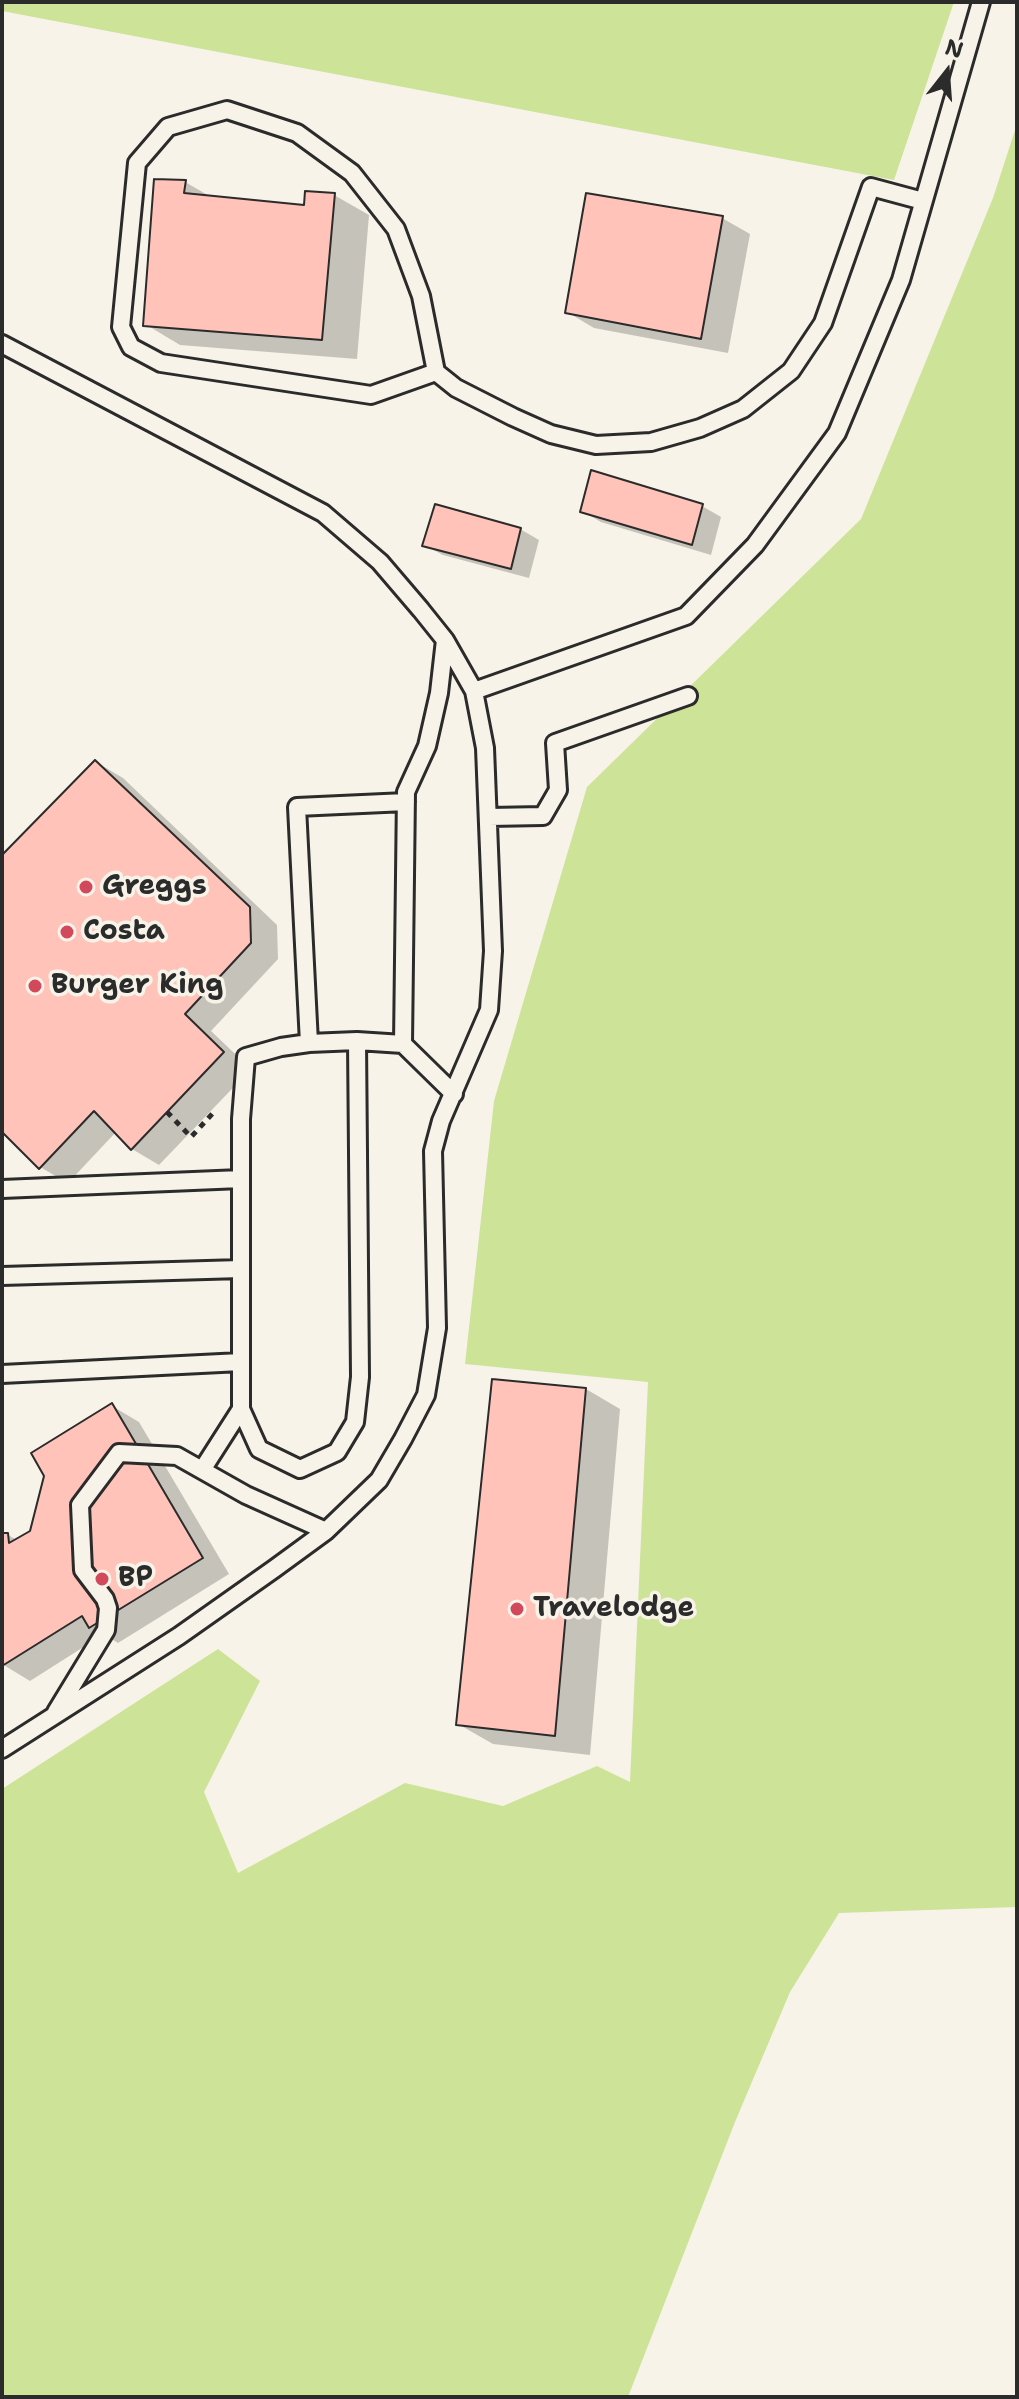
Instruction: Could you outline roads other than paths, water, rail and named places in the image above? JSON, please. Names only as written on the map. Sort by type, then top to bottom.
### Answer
[{"type":"lane","points":[[474,691],[686,616],[755,545],[837,433],[901,280],[981,2]]},
{"type":"lane","points":[[436,372],[371,395],[161,363],[131,347],[121,327],[137,163],[168,127],[227,110],[297,133],[352,173],[396,229],[421,296],[436,372],[456,388],[513,417],[551,434],[596,445],[651,442],[700,428],[743,409],[791,371],[823,323],[871,187],[923,201]]},
{"type":"lane","points":[[2,344],[323,513],[380,562],[445,640],[474,691],[485,748],[493,951],[489,1010],[441,1121],[433,1151],[437,1328],[426,1395],[379,1480],[326,1531],[179,1636],[2,1749]]},
{"type":"lane","points":[[403,1044],[406,792],[427,746],[439,693],[445,640]]},
{"type":"lane","points":[[489,817],[543,816],[558,790],[555,743],[688,696]]},
{"type":"lane","points":[[309,1043],[297,807],[406,802]]},
{"type":"lane","points":[[357,1041],[360,1377],[355,1422],[337,1452],[300,1469],[259,1449],[241,1409],[241,1179],[246,1057],[309,1043],[357,1041],[403,1044],[454,1094]]},
{"type":"lane","points":[[2,1189],[241,1179]]},
{"type":"lane","points":[[2,1276],[241,1269]]},
{"type":"lane","points":[[2,1374],[241,1362]]},
{"type":"lane","points":[[202,1470],[241,1409]]},
{"type":"lane","points":[[54,1716],[106,1630],[108,1608],[105,1599],[83,1570],[80,1505],[119,1453],[177,1456],[246,1495],[326,1531]]},
{"type":"place","name":"Greggs","points":[[86,887]]},
{"type":"place","name":"Costa","points":[[67,932]]},
{"type":"place","name":"Burger King","points":[[35,986]]},
{"type":"place","name":"BP","points":[[102,1579]]},
{"type":"place","name":"Travelodge","points":[[517,1609]]}]
